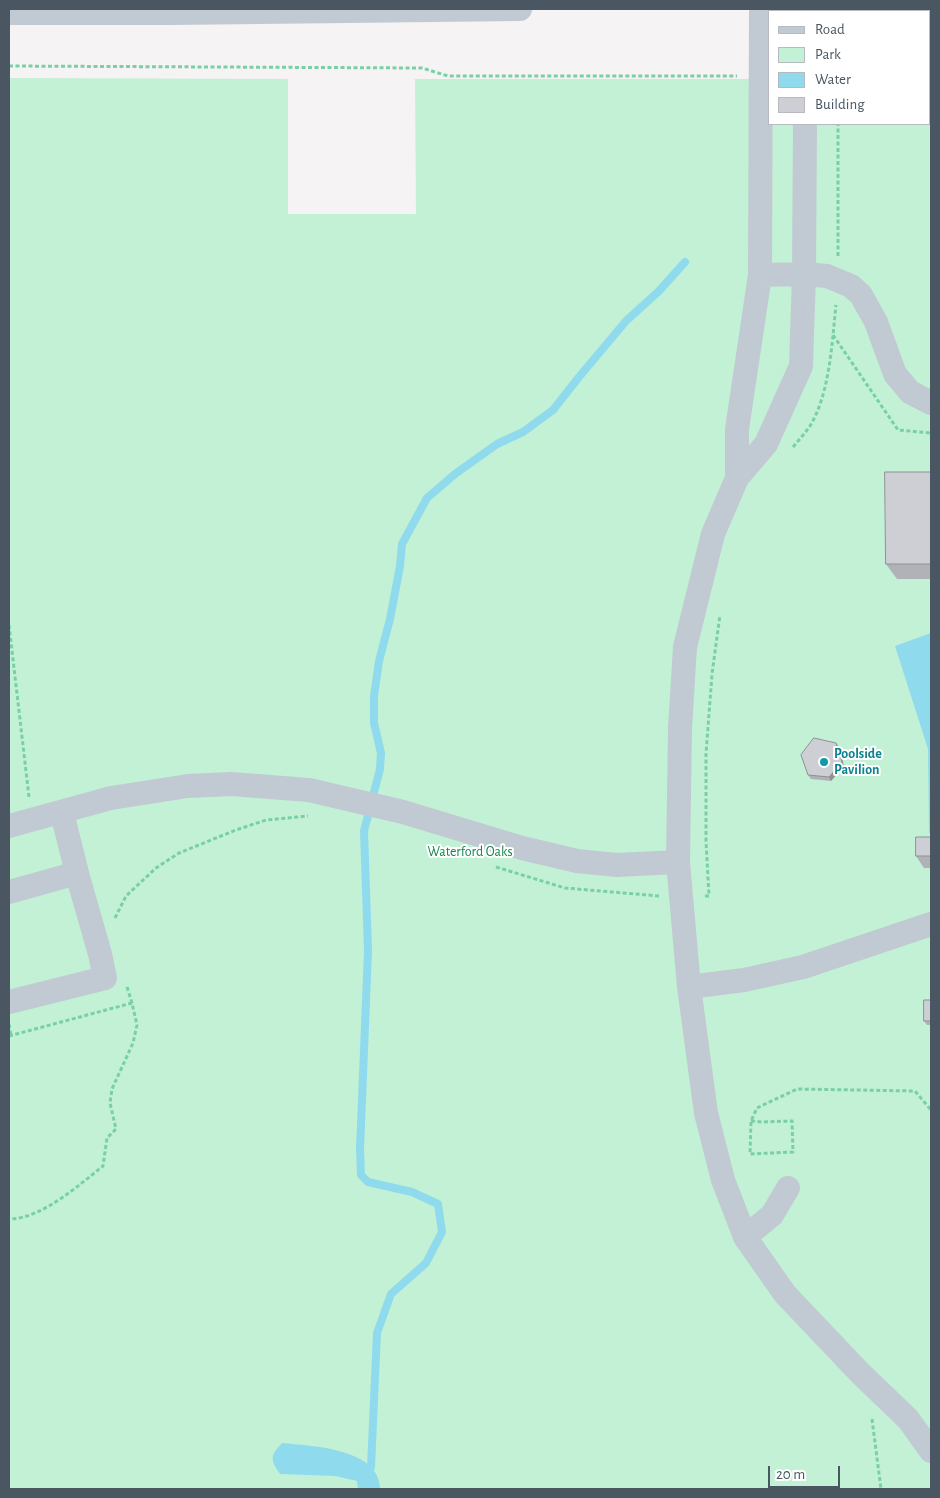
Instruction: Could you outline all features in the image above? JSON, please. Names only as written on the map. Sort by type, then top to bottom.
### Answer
[{"type":"street","points":[[9,13],[520,9]]},
{"type":"street","points":[[737,478],[737,429],[760,275],[760,9]]},
{"type":"street","points":[[805,125],[801,366],[766,444],[737,478],[713,534],[685,647],[680,728],[678,862],[680,897],[689,987],[706,1113],[723,1180],[745,1237],[784,1294],[860,1373],[903,1413],[931,1451]]},
{"type":"street","points":[[760,275],[804,274],[827,276],[851,286],[861,294],[876,322],[894,374],[910,392],[931,403]]},
{"type":"street","points":[[9,826],[112,798],[188,786],[231,784],[309,790],[403,812],[522,848],[577,861],[617,865],[678,862]]},
{"type":"street","points":[[9,1002],[105,978],[62,813]]},
{"type":"street","points":[[9,892],[77,873]]},
{"type":"street","points":[[689,987],[744,980],[803,967],[931,924]]},
{"type":"street","points":[[745,1237],[772,1215],[788,1188]]},
{"type":"path","points":[[9,66],[422,68],[448,76],[760,75]]},
{"type":"path","points":[[788,453],[810,425],[822,397],[833,335],[837,301],[838,125]]},
{"type":"path","points":[[833,335],[898,430],[931,433]]},
{"type":"path","points":[[489,865],[565,888],[680,897],[709,896],[706,841],[706,754],[718,625],[722,606]]},
{"type":"path","points":[[9,625],[32,820]]},
{"type":"path","points":[[114,925],[115,917],[126,896],[156,868],[178,853],[266,820],[311,816]]},
{"type":"path","points":[[9,1219],[15,1219],[50,1206],[103,1166],[107,1138],[116,1129],[110,1103],[112,1088],[133,1043],[137,1024],[127,985]]},
{"type":"path","points":[[9,1024],[10,1036],[132,1003]]},
{"type":"path","points":[[751,1121],[792,1121],[793,1152],[750,1154],[751,1121],[756,1108],[797,1089],[915,1091],[931,1110]]},
{"type":"green space","name":"Waterford Oaks","points":[[9,78],[288,79],[288,214],[416,214],[415,79],[768,79],[768,125],[930,125],[931,79],[931,1489],[9,1489]]},
{"type":"water","points":[[931,633],[931,833],[929,833],[928,749],[895,646]]},
{"type":"water","points":[[282,1443],[326,1448],[357,1457],[369,1465],[377,1475],[380,1489],[358,1489],[357,1481],[335,1476],[280,1474],[274,1465],[273,1455]]},
{"type":"building","points":[[885,472],[931,472],[931,564],[886,564]]},
{"type":"building","name":"Poolside Pavilion","points":[[814,738],[836,743],[842,762],[829,777],[808,775],[801,755]]},
{"type":"building","points":[[916,837],[931,837],[931,856],[916,856]]},
{"type":"building","points":[[924,1000],[931,1000],[931,1021],[924,1021]]},
{"type":"waterway","points":[[371,1467],[377,1333],[391,1294],[426,1263],[442,1232],[438,1204],[412,1192],[368,1182],[361,1175],[360,1149],[368,951],[364,831],[380,769],[381,753],[374,723],[374,696],[379,661],[390,619],[400,566],[402,544],[427,498],[455,474],[497,444],[523,432],[553,410],[626,321],[659,291],[685,262]]},
{"type":"place","name":"Poolside Pavilion","points":[[824,762]]}]
